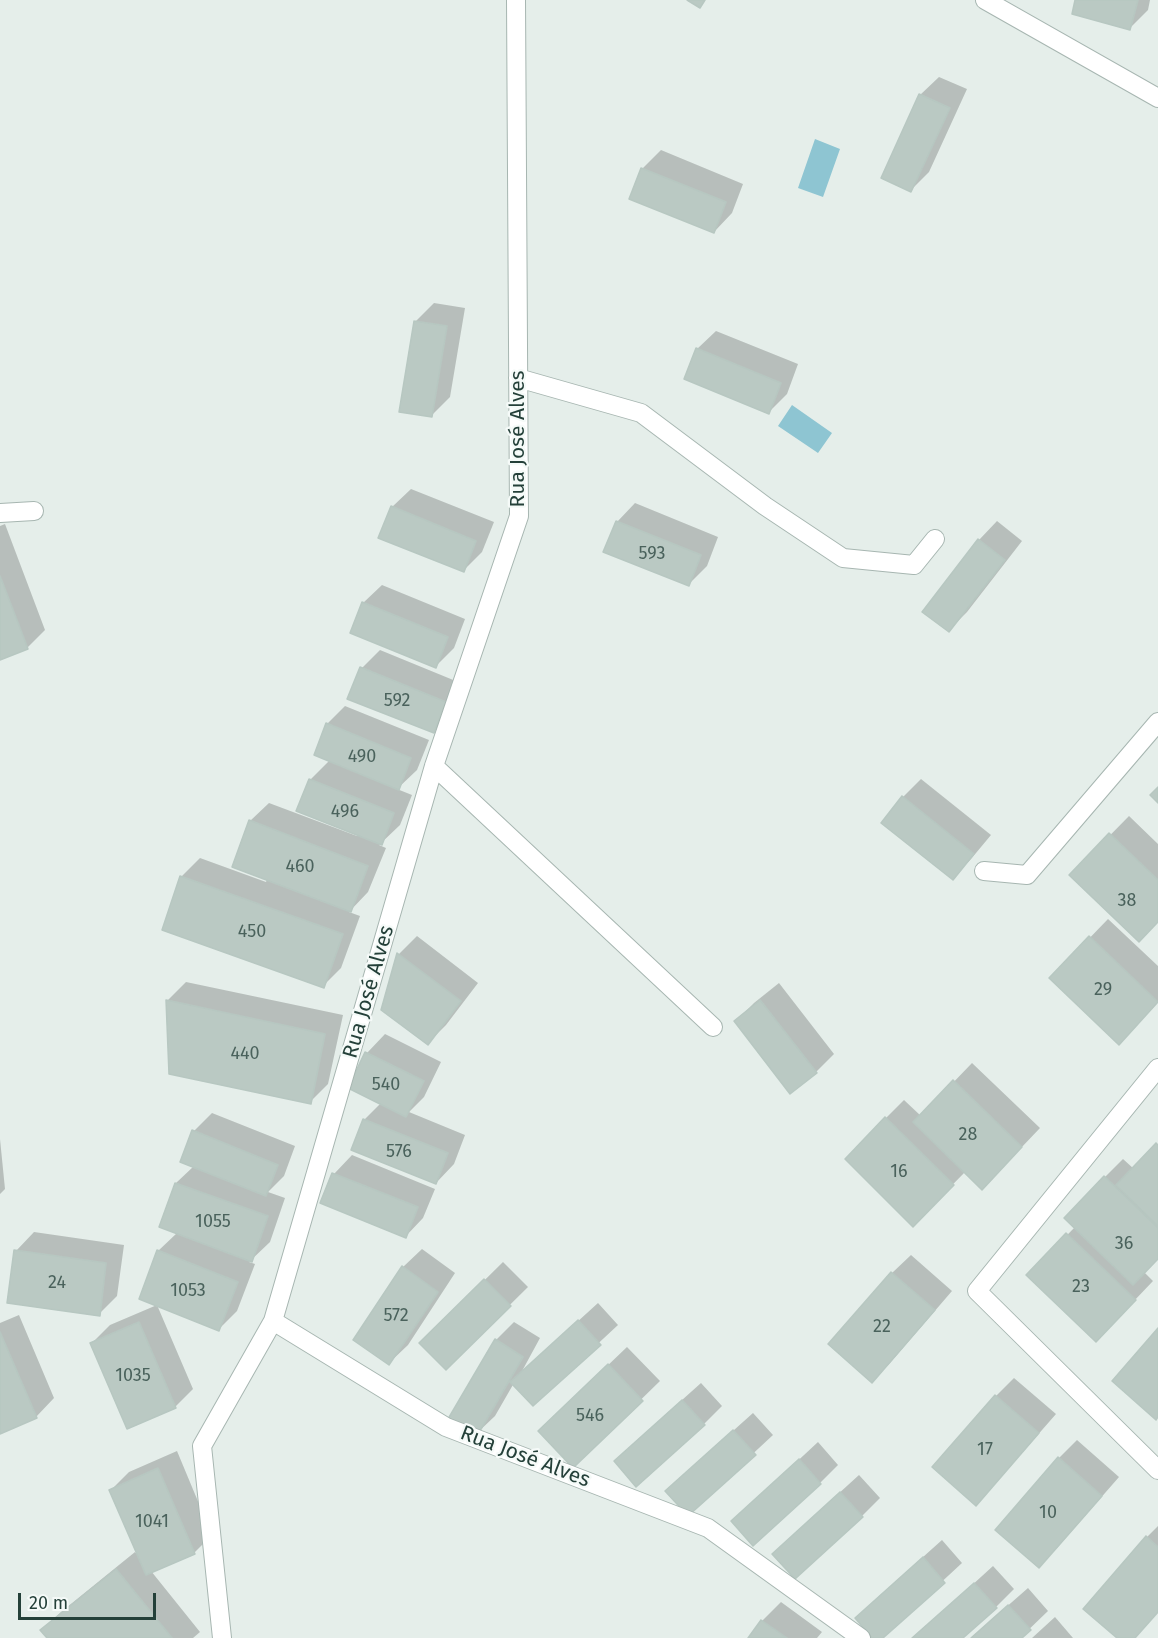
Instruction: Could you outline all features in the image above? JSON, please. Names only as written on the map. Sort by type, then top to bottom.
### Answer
[{"type":"street","name":"Rua José Alves","points":[[516,0],[519,516],[434,766],[273,1321],[446,1427],[708,1528],[861,1638]]},
{"type":"street","points":[[985,0],[1158,98]]},
{"type":"street","points":[[518,378],[641,412],[765,506],[843,558],[914,565],[935,539]]},
{"type":"street","points":[[0,513],[34,511]]},
{"type":"street","points":[[984,871],[1027,875],[1158,722]]},
{"type":"street","points":[[434,766],[713,1027]]},
{"type":"street","points":[[1158,1068],[976,1292],[1158,1470]]},
{"type":"street","points":[[226,1634],[202,1446],[273,1321]]},
{"type":"water","points":[[815,139],[840,149],[823,197],[798,188]]},
{"type":"water","points":[[792,405],[832,433],[818,453],[778,426]]},
{"type":"building","points":[[687,0],[705,0],[700,8]]},
{"type":"building","points":[[1075,0],[1138,0],[1130,30],[1072,14]]},
{"type":"building","points":[[919,94],[950,108],[911,192],[881,178]]},
{"type":"building","points":[[641,168],[726,202],[714,233],[629,199]]},
{"type":"building","points":[[414,321],[447,326],[432,417],[399,412]]},
{"type":"building","points":[[696,348],[781,383],[769,414],[684,379]]},
{"type":"building","points":[[391,506],[476,541],[464,572],[378,538]]},
{"type":"building","points":[[616,521],[701,555],[689,586],[603,552]]},
{"type":"building","points":[[978,539],[1005,560],[949,632],[922,612]]},
{"type":"building","points":[[0,576],[28,649],[0,660]]},
{"type":"building","points":[[362,602],[448,637],[436,668],[350,633]]},
{"type":"building","points":[[360,667],[446,702],[434,733],[347,699]]},
{"type":"building","points":[[326,723],[411,758],[399,790],[314,755]]},
{"type":"building","points":[[309,779],[394,813],[382,845],[296,811]]},
{"type":"building","points":[[1158,787],[1158,803],[1150,795]]},
{"type":"building","points":[[902,796],[974,854],[953,880],[881,823]]},
{"type":"building","points":[[249,820],[368,866],[351,912],[232,867]]},
{"type":"building","points":[[1109,833],[1158,880],[1158,922],[1139,942],[1069,875]]},
{"type":"building","points":[[180,876],[343,934],[324,988],[162,930]]},
{"type":"building","points":[[1089,936],[1158,1002],[1119,1045],[1049,978]]},
{"type":"building","points":[[397,953],[461,1001],[428,1045],[381,1010]]},
{"type":"building","points":[[166,1000],[325,1034],[311,1104],[169,1074]]},
{"type":"building","points":[[760,1000],[817,1073],[790,1094],[734,1021]]},
{"type":"building","points":[[365,1052],[424,1081],[406,1117],[348,1088]]},
{"type":"building","points":[[953,1080],[1022,1147],[982,1190],[913,1122]]},
{"type":"building","points":[[885,1117],[954,1185],[913,1227],[845,1159]]},
{"type":"building","points":[[363,1119],[448,1153],[436,1184],[351,1150]]},
{"type":"building","points":[[192,1130],[278,1165],[266,1196],[180,1162]]},
{"type":"building","points":[[1156,1143],[1158,1145],[1158,1226],[1116,1185]]},
{"type":"building","points":[[332,1173],[418,1207],[406,1238],[320,1203]]},
{"type":"building","points":[[1104,1176],[1158,1228],[1158,1259],[1133,1285],[1064,1218]]},
{"type":"building","points":[[175,1183],[268,1216],[252,1262],[159,1227]]},
{"type":"building","points":[[1066,1233],[1136,1300],[1096,1342],[1026,1275]]},
{"type":"building","points":[[14,1250],[106,1263],[100,1316],[7,1303]]},
{"type":"building","points":[[157,1250],[238,1282],[219,1331],[139,1299]]},
{"type":"building","points":[[402,1266],[438,1292],[389,1365],[353,1340]]},
{"type":"building","points":[[891,1272],[935,1310],[872,1383],[828,1344]]},
{"type":"building","points":[[484,1279],[511,1306],[446,1370],[419,1343]]},
{"type":"building","points":[[578,1320],[601,1345],[533,1406],[510,1382]]},
{"type":"building","points":[[139,1322],[176,1408],[127,1429],[90,1343]]},
{"type":"building","points":[[1158,1328],[1158,1417],[1156,1420],[1112,1381]]},
{"type":"building","points":[[0,1332],[37,1418],[0,1434]]},
{"type":"building","points":[[495,1339],[523,1357],[477,1436],[448,1419]]},
{"type":"building","points":[[608,1364],[643,1401],[573,1468],[538,1431]]},
{"type":"building","points":[[995,1395],[1039,1433],[976,1506],[932,1467]]},
{"type":"building","points":[[682,1400],[705,1425],[636,1487],[614,1461]]},
{"type":"building","points":[[733,1430],[756,1455],[688,1516],[665,1491]]},
{"type":"building","points":[[1058,1457],[1102,1496],[1039,1568],[995,1530]]},
{"type":"building","points":[[799,1459],[821,1484],[753,1546],[731,1521]]},
{"type":"building","points":[[158,1468],[195,1554],[146,1575],[109,1490]]},
{"type":"building","points":[[840,1492],[863,1517],[795,1579],[772,1554]]},
{"type":"building","points":[[1146,1536],[1158,1547],[1158,1612],[1135,1638],[1117,1638],[1083,1609]]},
{"type":"building","points":[[923,1557],[945,1583],[883,1638],[872,1638],[855,1618]]},
{"type":"building","points":[[116,1569],[172,1638],[47,1638],[40,1630]]},
{"type":"building","points":[[974,1583],[997,1608],[963,1638],[912,1638]]},
{"type":"building","points":[[1008,1605],[1031,1630],[1022,1638],[971,1638]]},
{"type":"building","points":[[761,1620],[787,1638],[748,1638]]}]
